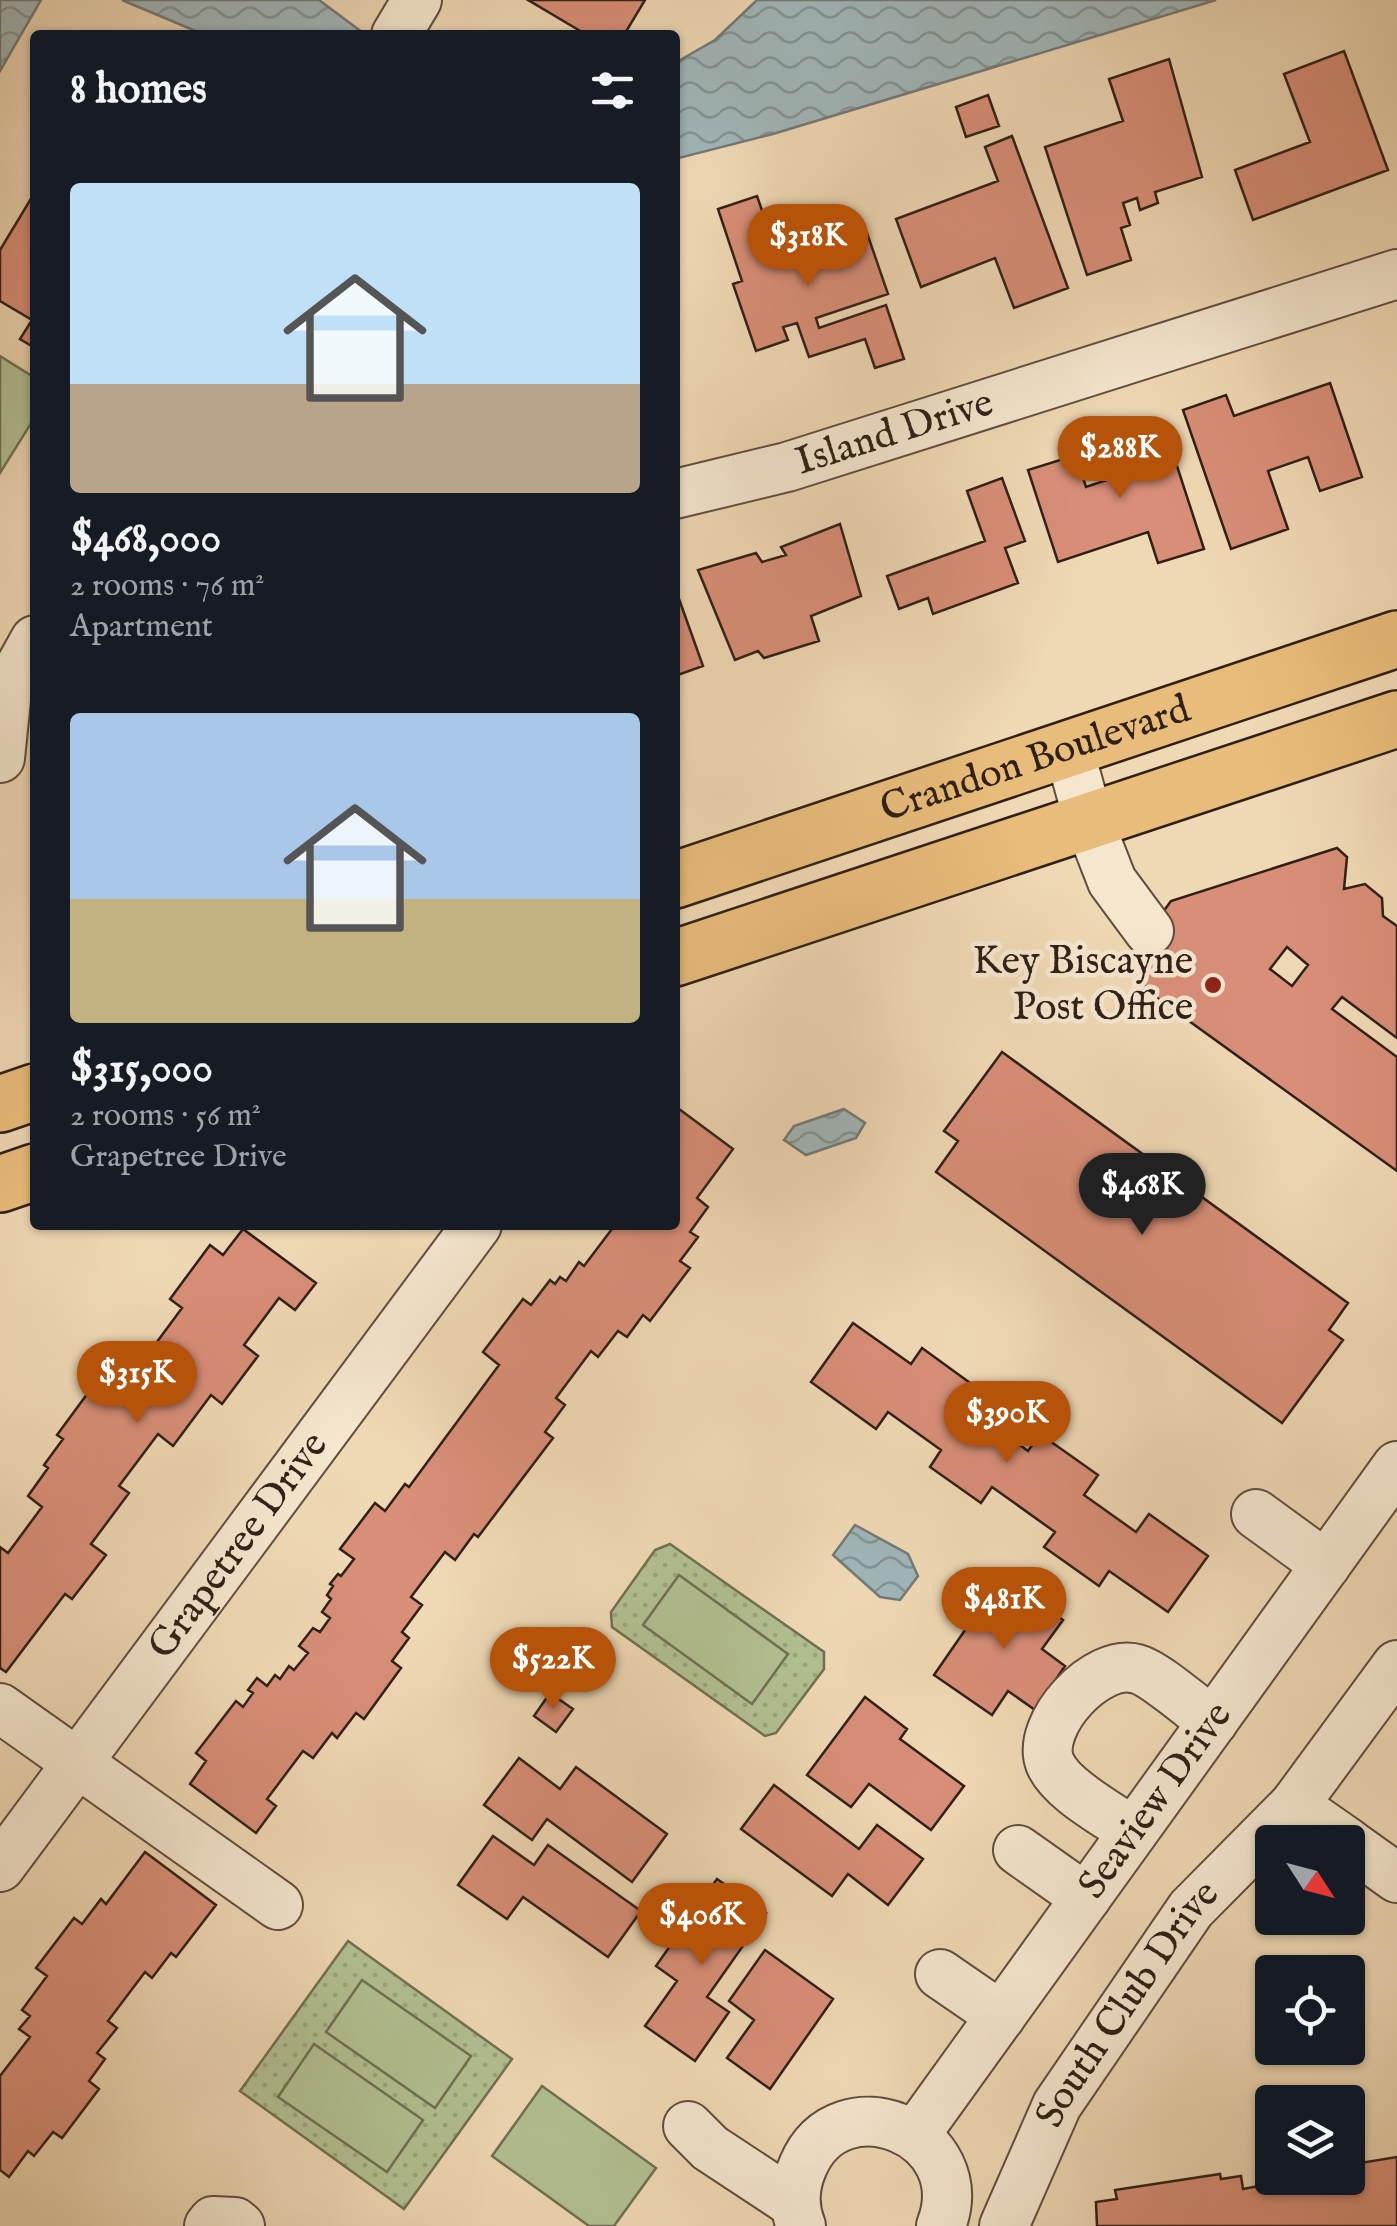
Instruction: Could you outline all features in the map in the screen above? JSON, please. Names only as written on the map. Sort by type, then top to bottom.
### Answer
[{"type":"main road","name":"Crandon Boulevard","points":[[680,878],[1397,639]]},
{"type":"main road","name":"Crandon Boulevard","points":[[680,956],[1397,719]]},
{"type":"main road","points":[[0,1104],[30,1094]]},
{"type":"main road","points":[[0,1184],[30,1174]]},
{"type":"street","points":[[399,30],[416,0]]},
{"type":"street","name":"Island Drive","points":[[680,493],[787,466],[1397,274]]},
{"type":"street","points":[[0,758],[8,690],[30,649]]},
{"type":"street","points":[[1069,750],[1089,822],[1112,881],[1149,931]]},
{"type":"street","name":"Grapetree Drive","points":[[0,1867],[474,1230]]},
{"type":"street","name":"Seaview Drive","points":[[915,2135],[1397,1466]]},
{"type":"street","points":[[1256,1514],[1326,1565]]},
{"type":"street","name":"South Club Drive","points":[[1004,2226],[1057,2105],[1192,1909],[1294,1805],[1397,1665]]},
{"type":"street","points":[[1133,1832],[1061,1781],[1048,1760],[1052,1726],[1081,1687],[1118,1668],[1138,1669],[1213,1722]]},
{"type":"street","points":[[0,1708],[278,1905]]},
{"type":"street","points":[[1294,1805],[1322,1825]]},
{"type":"street","points":[[1018,1850],[1086,1898]]},
{"type":"street","points":[[1365,1856],[1397,1878]]},
{"type":"street","points":[[940,1974],[1001,2016]]},
{"type":"street","points":[[796,2218],[797,2180],[807,2157],[823,2138],[844,2126],[869,2121],[893,2124],[915,2135],[931,2150],[942,2170],[947,2192],[940,2226]]},
{"type":"street","points":[[688,2126],[796,2218]]},
{"type":"street","points":[[209,2226],[213,2220],[240,2226]]},
{"type":"green space","points":[[0,356],[30,375],[30,425],[0,473]]},
{"type":"green space","points":[[670,1544],[824,1652],[824,1669],[776,1733],[765,1736],[612,1627],[611,1612],[655,1550]]},
{"type":"green space","points":[[679,1575],[788,1654],[752,1704],[643,1625]]},
{"type":"green space","points":[[348,1941],[512,2059],[404,2209],[240,2091]]},
{"type":"green space","points":[[362,1980],[471,2056],[435,2108],[326,2032]]},
{"type":"green space","points":[[314,2044],[423,2120],[387,2172],[278,2097]]},
{"type":"green space","points":[[542,2086],[656,2168],[614,2226],[589,2226],[492,2156]]},
{"type":"water","points":[[0,0],[41,0],[0,71]]},
{"type":"water","points":[[122,0],[319,0],[359,30],[193,30]]},
{"type":"water","points":[[757,0],[1216,0],[773,134],[680,158],[680,60],[715,40]]},
{"type":"water","points":[[844,1109],[865,1123],[856,1138],[806,1155],[784,1140],[794,1126]]},
{"type":"water","points":[[855,1525],[908,1554],[918,1576],[900,1600],[880,1597],[833,1555]]},
{"type":"building","points":[[528,0],[645,0],[627,30],[579,30]]},
{"type":"building","points":[[1344,51],[1388,170],[1253,220],[1235,170],[1310,142],[1284,74]]},
{"type":"building","points":[[1169,59],[1202,177],[1155,192],[1158,203],[1140,210],[1137,198],[1123,203],[1130,225],[1121,228],[1131,260],[1087,275],[1045,147],[1123,121],[1109,79]]},
{"type":"building","points":[[988,95],[999,126],[966,137],[956,107]]},
{"type":"building","points":[[1012,136],[1068,288],[1014,308],[995,258],[921,287],[896,219],[998,181],[985,147]]},
{"type":"building","points":[[757,196],[780,262],[867,233],[888,294],[816,318],[819,328],[886,305],[904,359],[875,368],[865,339],[809,357],[797,323],[783,327],[788,340],[756,351],[733,284],[742,281],[718,209]]},
{"type":"building","points":[[30,200],[30,319],[0,301],[0,250]]},
{"type":"building","points":[[30,323],[30,345],[20,339]]},
{"type":"building","points":[[1330,383],[1362,477],[1320,491],[1308,457],[1268,471],[1288,529],[1231,549],[1183,410],[1226,395],[1234,416]]},
{"type":"building","points":[[1163,423],[1204,549],[1158,563],[1148,532],[1058,562],[1028,470],[1076,455],[1086,487],[1125,474],[1114,439]]},
{"type":"building","points":[[1002,478],[1025,541],[1005,548],[1018,583],[933,614],[928,598],[899,609],[887,576],[985,541],[967,491]]},
{"type":"building","points":[[840,524],[861,596],[811,616],[819,641],[764,658],[758,651],[735,660],[698,570],[756,553],[762,562],[786,555],[781,547]]},
{"type":"building","points":[[680,602],[703,666],[680,674]]},
{"type":"building","points":[[1337,848],[1347,857],[1344,889],[1365,884],[1382,898],[1383,916],[1397,926],[1397,1038],[1342,997],[1332,1009],[1397,1057],[1397,1171],[1146,990],[1137,947],[1171,901]],"holes":[[[1287,947],[1308,965],[1292,986],[1270,969]]]},
{"type":"building","points":[[1002,1052],[1348,1303],[1329,1330],[1343,1340],[1282,1423],[936,1172],[958,1141],[944,1131]]},
{"type":"building","points":[[680,1110],[733,1149],[697,1198],[708,1207],[690,1232],[698,1237],[680,1261],[690,1268],[650,1321],[643,1315],[627,1337],[618,1331],[598,1357],[591,1351],[556,1398],[565,1405],[545,1432],[553,1438],[478,1537],[474,1534],[455,1560],[445,1552],[411,1597],[422,1605],[402,1632],[409,1638],[392,1661],[401,1668],[364,1719],[356,1713],[337,1738],[332,1733],[313,1758],[303,1751],[267,1799],[276,1806],[256,1833],[190,1784],[206,1761],[196,1753],[236,1701],[243,1707],[257,1678],[267,1686],[275,1675],[280,1679],[289,1666],[294,1670],[308,1653],[299,1646],[313,1628],[320,1632],[330,1618],[322,1612],[331,1599],[327,1595],[333,1586],[330,1584],[354,1559],[340,1549],[375,1503],[385,1511],[405,1484],[409,1487],[499,1365],[483,1352],[523,1299],[531,1305],[550,1280],[555,1284],[560,1277],[566,1281],[579,1262],[584,1266],[611,1230],[680,1230]]},
{"type":"building","points":[[244,1230],[316,1283],[295,1310],[279,1298],[244,1345],[258,1356],[222,1404],[211,1395],[173,1446],[158,1434],[119,1486],[129,1493],[91,1544],[106,1555],[72,1599],[65,1594],[6,1672],[0,1668],[0,1547],[8,1553],[42,1507],[28,1496],[63,1439],[57,1435],[110,1363],[120,1370],[141,1343],[151,1350],[182,1308],[170,1299],[210,1245],[223,1255]]},
{"type":"building","points":[[853,1323],[911,1364],[922,1348],[984,1393],[972,1410],[1028,1451],[1040,1434],[1098,1475],[1084,1495],[1136,1532],[1149,1514],[1208,1556],[1168,1612],[1109,1571],[1099,1586],[1044,1547],[1055,1532],[992,1487],[981,1503],[930,1467],[941,1450],[888,1412],[876,1429],[811,1382]]},
{"type":"building","points":[[1001,1578],[1063,1620],[1042,1649],[1065,1666],[1035,1710],[1008,1691],[992,1715],[934,1675]]},
{"type":"building","points":[[550,1693],[573,1709],[556,1732],[534,1716]]},
{"type":"building","points":[[865,1697],[907,1729],[900,1739],[964,1786],[931,1830],[869,1784],[851,1807],[807,1775]]},
{"type":"building","points":[[519,1758],[560,1789],[576,1767],[667,1834],[632,1882],[547,1819],[532,1840],[484,1805]]},
{"type":"building","points":[[774,1785],[859,1849],[877,1825],[923,1859],[888,1905],[848,1874],[832,1896],[741,1829]]},
{"type":"building","points":[[493,1836],[534,1865],[548,1845],[641,1911],[608,1957],[523,1897],[507,1919],[458,1885]]},
{"type":"building","points":[[145,1852],[216,1905],[176,1957],[171,1953],[152,1978],[145,1972],[108,2021],[117,2028],[97,2053],[105,2059],[89,2081],[99,2089],[62,2138],[53,2132],[34,2156],[28,2151],[9,2177],[0,2170],[0,2076],[30,2037],[19,2029],[30,2016],[22,2010],[47,1976],[36,1968],[74,1918],[82,1924],[101,1899],[106,1904]]},
{"type":"building","points":[[717,1879],[766,1913],[707,1997],[729,2012],[695,2061],[645,2026],[677,1981],[656,1966]]},
{"type":"building","points":[[765,1950],[833,1999],[770,2089],[727,2058],[754,2020],[729,2001]]},
{"type":"building","points":[[1397,2157],[1397,2226],[1097,2226],[1096,2202],[1117,2199],[1115,2190],[1220,2174],[1221,2179],[1241,2176],[1243,2189],[1255,2187],[1255,2195],[1365,2195],[1365,2162]]},
{"type":"place","name":"Key Biscayne Post Office","points":[[1213,985]]}]
